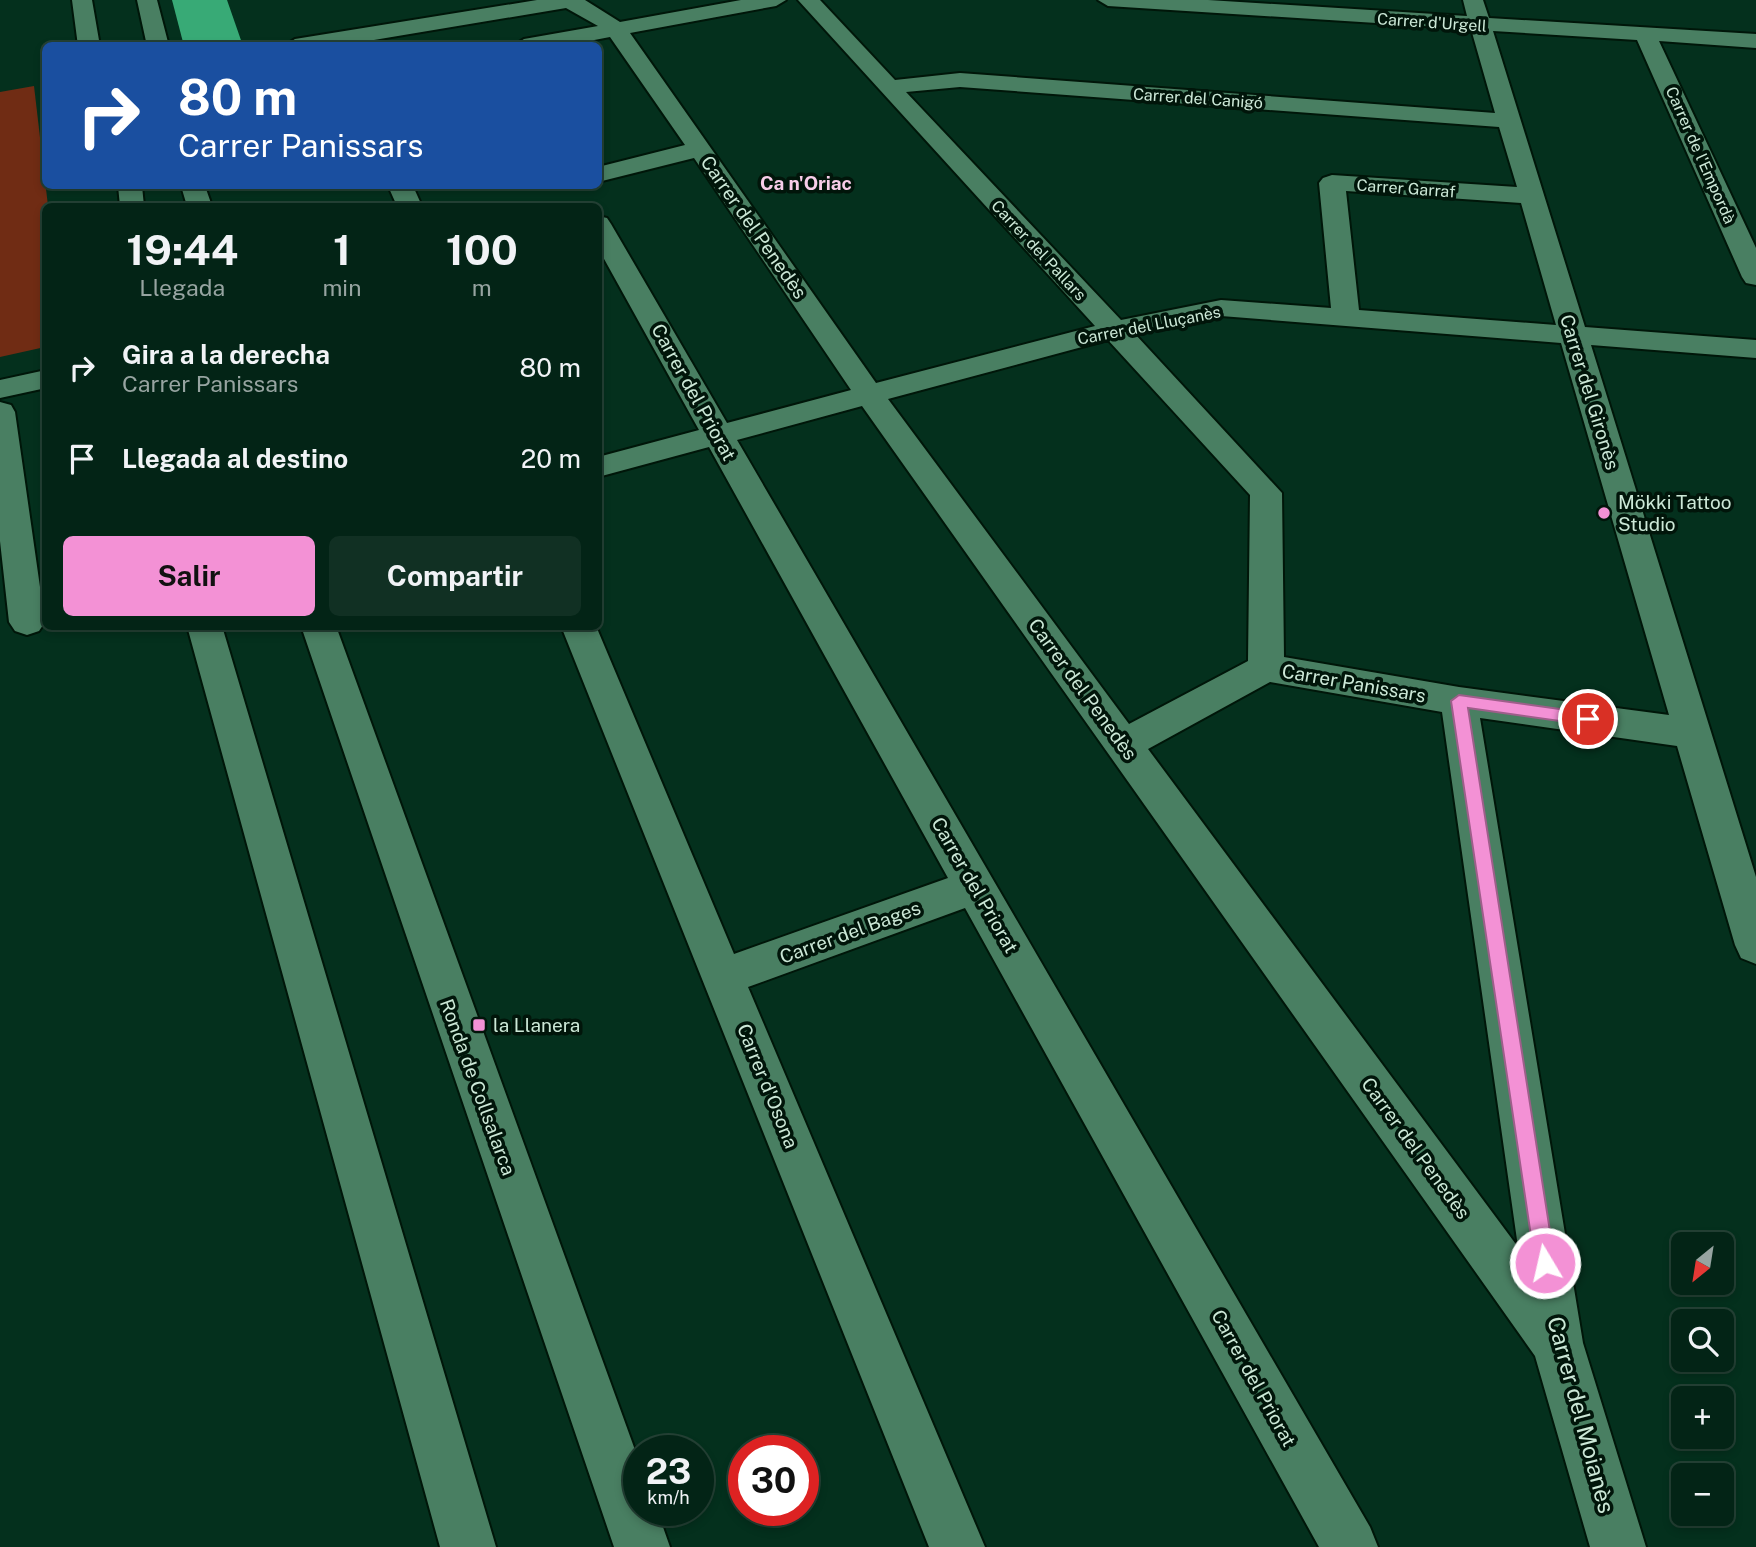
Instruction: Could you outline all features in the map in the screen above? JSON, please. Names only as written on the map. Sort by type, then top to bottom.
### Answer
[{"type":"street","points":[[82,0],[88,42]]},
{"type":"street","points":[[147,0],[157,42]]},
{"type":"street","points":[[310,42],[399,19],[570,0],[615,30]]},
{"type":"street","points":[[547,42],[776,0]]},
{"type":"street","name":"Carrer del Pallars","points":[[808,0],[1266,494],[1266,668]]},
{"type":"street","name":"Carrer d'Urgell","points":[[1108,0],[1476,13],[1645,34],[1756,41]]},
{"type":"street","name":"Carrer del Gironès","points":[[1476,13],[1756,945]]},
{"type":"street","name":"Carrer del Penedès","points":[[615,30],[869,394],[1557,1343]]},
{"type":"street","name":"Carrer de l'Empordà","points":[[1645,34],[1756,277]]},
{"type":"street","name":"Carrer del Canigó","points":[[888,87],[960,80],[1509,121]]},
{"type":"street","points":[[602,179],[700,149]]},
{"type":"street","name":"Carrer Garraf","points":[[1346,316],[1332,183],[1531,196]]},
{"type":"street","name":"Carrer del Priorat","points":[[602,230],[1350,1547]]},
{"type":"street","name":"Carrer del Lluçanès","points":[[602,466],[1112,330],[1221,308],[1756,349]]},
{"type":"street","points":[[0,389],[42,380]]},
{"type":"street","points":[[0,412],[24,623]]},
{"type":"street","points":[[205,630],[275,886],[389,1263],[468,1547]]},
{"type":"street","name":"Ronda de Collsalarca","points":[[319,630],[642,1547]]},
{"type":"street","name":"Carrer d'Osona","points":[[580,630],[957,1547]]},
{"type":"street","points":[[1123,745],[1266,668]]},
{"type":"street","name":"Carrer Panissars","points":[[1266,668],[1459,701],[1691,733]]},
{"type":"street","name":"Carrer del Moianès","points":[[1459,701],[1557,1343],[1618,1547]]},
{"type":"street","name":"Carrer del Bages","points":[[724,977],[976,886]]},
{"type":"shaded area","points":[[34,86],[42,155],[42,189],[46,189],[48,203],[42,203],[42,348],[0,357],[0,92]]},
{"type":"building","points":[[172,0],[227,0],[242,42],[183,42]]},
{"type":"place","name":"Mökki Tattoo Studio","points":[[1604,513]]},
{"type":"place","name":"la Llanera","points":[[479,1025]]},
{"type":"district","name":"Ca n'Oriac","points":[[806,183]]},
{"type":"route","points":[[1545,1263],[1459,701],[1588,719]]}]
